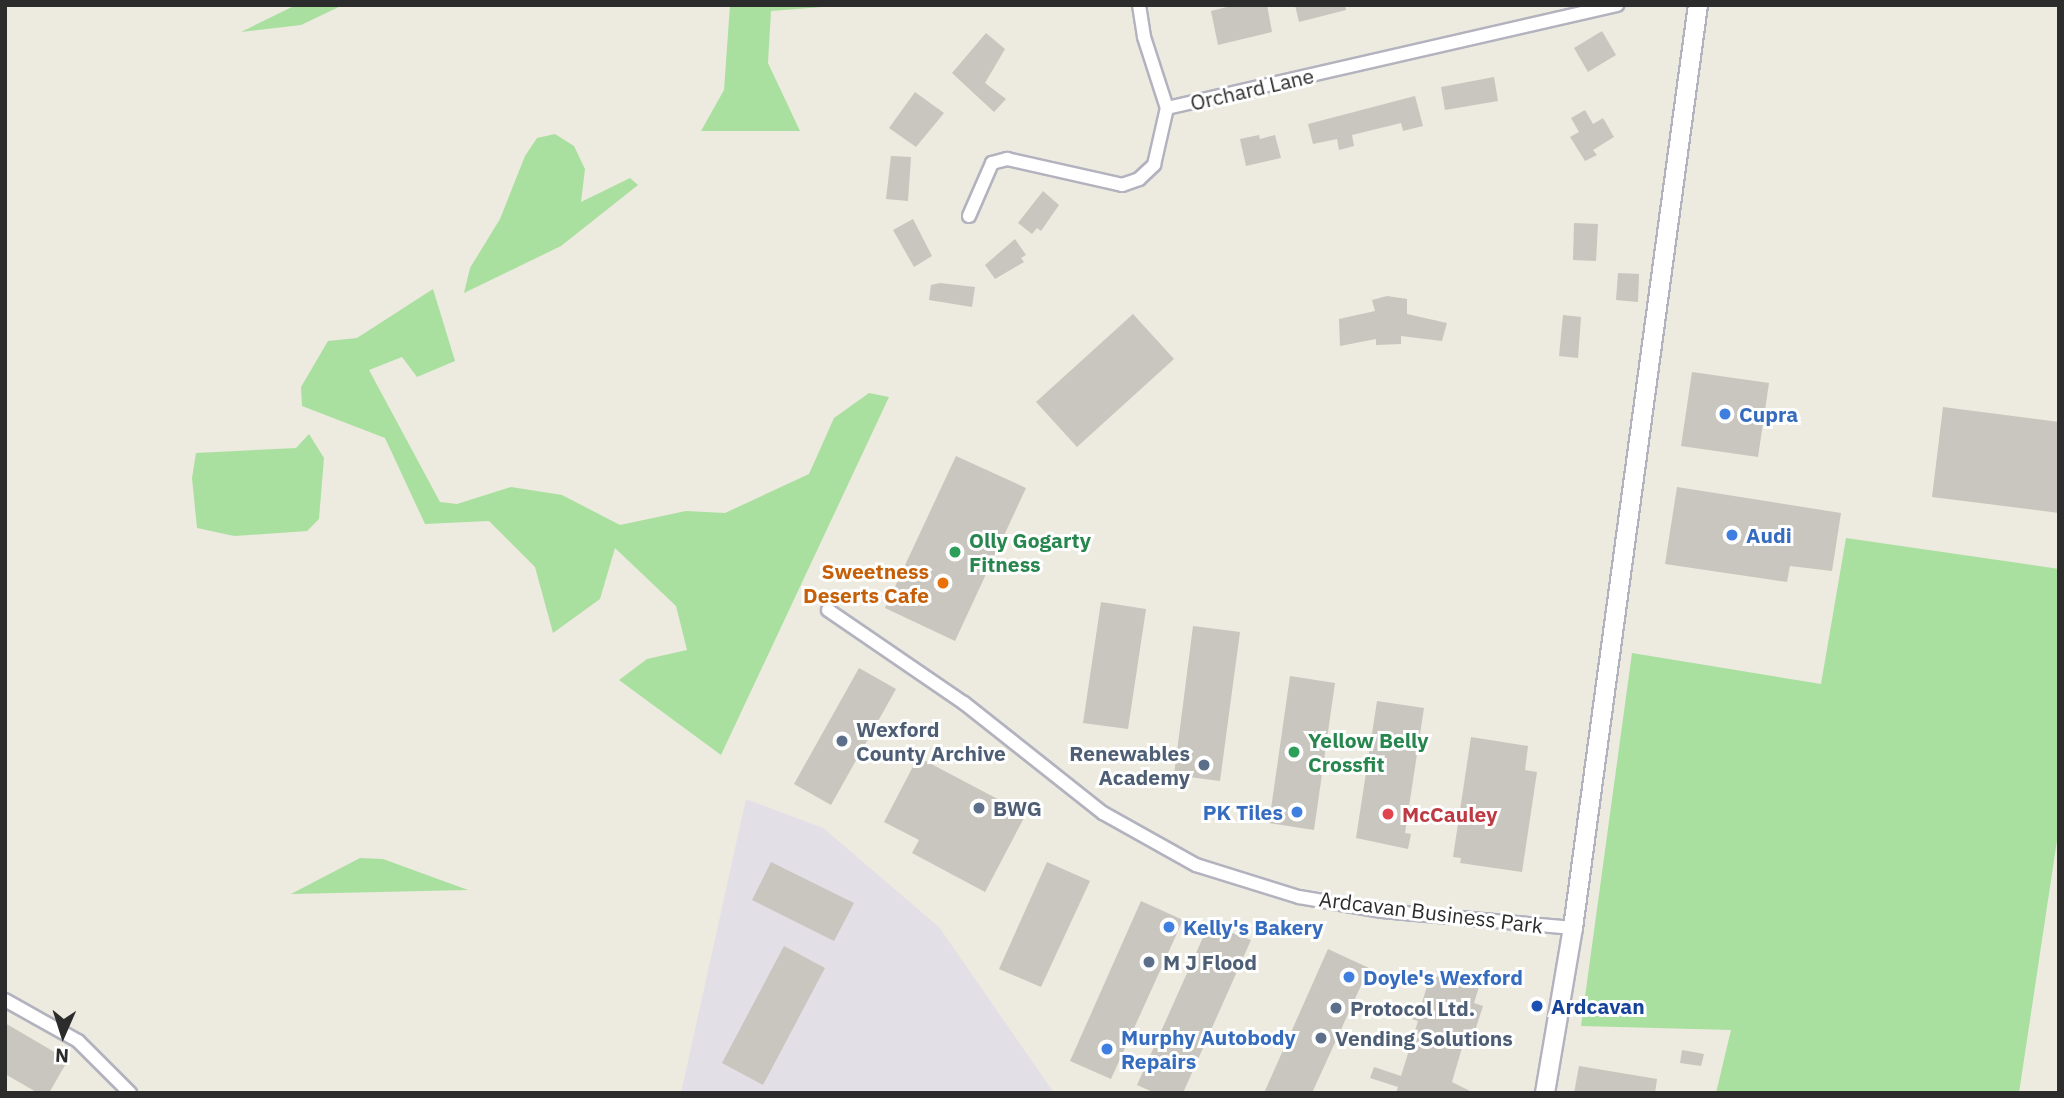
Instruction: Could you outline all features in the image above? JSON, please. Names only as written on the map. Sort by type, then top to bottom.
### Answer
[{"type":"main road","points":[[1545,1093],[1573,928],[1698,5]]},
{"type":"street","points":[[1139,5],[1144,37],[1167,108]]},
{"type":"street","name":"Orchard Lane","points":[[969,216],[992,163],[1007,159],[1122,185],[1139,179],[1154,165],[1167,108],[1617,5]]},
{"type":"street","name":"Ardcavan Business Park","points":[[828,610],[964,703],[1103,813],[1196,865],[1299,897],[1382,911],[1573,928]]},
{"type":"street","points":[[5,1000],[78,1041],[130,1093]]},
{"type":"shaded area","points":[[746,799],[823,828],[939,927],[1054,1093],[681,1093]]},
{"type":"green space","points":[[296,5],[343,5],[301,25],[241,32]]},
{"type":"green space","points":[[730,5],[848,5],[771,11],[768,63],[800,131],[701,131],[724,90]]},
{"type":"green space","points":[[555,134],[574,146],[585,169],[581,202],[630,178],[638,185],[561,246],[464,293],[470,268],[500,219],[525,156],[537,138]]},
{"type":"green space","points":[[433,289],[455,361],[417,377],[402,357],[369,370],[440,502],[457,504],[511,487],[562,495],[620,525],[686,511],[725,513],[809,474],[834,418],[869,393],[889,397],[721,755],[619,680],[647,659],[687,650],[676,606],[615,548],[600,599],[553,633],[535,567],[489,521],[425,524],[385,438],[302,406],[301,387],[328,341],[357,338]]},
{"type":"green space","points":[[309,434],[324,458],[319,519],[307,531],[234,536],[197,528],[192,478],[196,453],[296,448]]},
{"type":"green space","points":[[1846,538],[2059,569],[2059,827],[2019,1093],[1716,1093],[1731,1030],[1581,1026],[1632,653],[1821,684]]},
{"type":"green space","points":[[360,858],[383,859],[468,890],[291,894]]},
{"type":"building","points":[[1235,5],[1267,5],[1272,32],[1218,45],[1211,11]]},
{"type":"building","points":[[1295,5],[1345,5],[1346,10],[1299,22]]},
{"type":"building","points":[[1602,31],[1616,55],[1588,72],[1574,48]]},
{"type":"building","points":[[986,33],[1005,49],[985,83],[1006,99],[994,112],[952,73]]},
{"type":"building","points":[[1494,77],[1498,101],[1445,110],[1441,87]]},
{"type":"building","points":[[915,92],[944,113],[916,147],[889,128]]},
{"type":"building","points":[[1415,96],[1423,126],[1403,131],[1401,123],[1352,135],[1354,146],[1339,150],[1337,139],[1313,144],[1308,124]]},
{"type":"building","points":[[1585,110],[1593,124],[1603,118],[1614,137],[1593,150],[1597,155],[1585,161],[1570,137],[1579,132],[1571,118]]},
{"type":"building","points":[[1259,135],[1260,139],[1275,135],[1281,158],[1246,166],[1240,139]]},
{"type":"building","points":[[891,156],[911,157],[908,201],[886,199]]},
{"type":"building","points":[[1043,191],[1059,205],[1041,231],[1037,228],[1032,234],[1018,223]]},
{"type":"building","points":[[913,219],[932,256],[914,267],[893,230]]},
{"type":"building","points":[[1574,223],[1598,224],[1596,261],[1573,260]]},
{"type":"building","points":[[1015,239],[1026,255],[1021,258],[1024,262],[995,279],[985,265]]},
{"type":"building","points":[[1618,273],[1639,274],[1638,302],[1616,300]]},
{"type":"building","points":[[940,283],[975,287],[972,307],[929,300],[931,285]]},
{"type":"building","points":[[1387,296],[1407,299],[1407,314],[1447,323],[1442,341],[1401,336],[1401,344],[1376,345],[1376,339],[1340,346],[1339,319],[1375,311],[1372,300]]},
{"type":"building","points":[[1133,314],[1174,359],[1077,447],[1036,402]]},
{"type":"building","points":[[1563,315],[1581,317],[1578,358],[1559,356]]},
{"type":"building","name":"Cupra","points":[[1692,372],[1769,383],[1758,457],[1681,446]]},
{"type":"building","points":[[1943,407],[2059,422],[2059,513],[1932,497]]},
{"type":"building","points":[[956,456],[1026,488],[955,641],[885,608]]},
{"type":"building","name":"Audi","points":[[1677,487],[1841,513],[1832,571],[1790,566],[1787,582],[1665,564]]},
{"type":"building","points":[[1101,602],[1146,609],[1128,729],[1083,723]]},
{"type":"building","points":[[1193,626],[1240,632],[1220,781],[1174,775]]},
{"type":"building","name":"Wexford County Archive","points":[[859,668],[896,689],[831,805],[794,784]]},
{"type":"building","points":[[1290,676],[1335,683],[1314,830],[1269,823]]},
{"type":"building","points":[[1377,701],[1424,708],[1405,833],[1411,834],[1408,849],[1356,838]]},
{"type":"building","points":[[1471,737],[1528,746],[1525,770],[1537,772],[1522,872],[1460,863],[1461,858],[1453,857]]},
{"type":"building","points":[[918,757],[1026,814],[985,892],[912,853],[919,840],[884,822]]},
{"type":"building","points":[[771,862],[854,903],[834,941],[752,900]]},
{"type":"building","points":[[1047,862],[1090,881],[1041,987],[999,969]]},
{"type":"building","points":[[1141,901],[1183,920],[1111,1079],[1070,1061]]},
{"type":"building","points":[[1209,924],[1251,940],[1183,1093],[1155,1093],[1137,1085]]},
{"type":"building","points":[[784,946],[825,968],[763,1085],[722,1063]]},
{"type":"building","points":[[1328,949],[1369,968],[1312,1093],[1264,1093]]},
{"type":"building","points":[[1431,973],[1479,987],[1474,1003],[1483,1006],[1471,1043],[1464,1041],[1452,1082],[1474,1093],[1396,1093],[1398,1087],[1370,1078],[1374,1067],[1401,1076],[1418,1021],[1409,1018],[1413,1004],[1421,1006]]},
{"type":"building","points":[[5,1023],[68,1060],[49,1093],[38,1093],[5,1074]]},
{"type":"building","points":[[1682,1050],[1704,1054],[1701,1066],[1680,1063]]},
{"type":"building","points":[[1579,1066],[1657,1079],[1655,1093],[1574,1093]]},
{"type":"place","name":"Cupra","points":[[1725,414]]},
{"type":"place","name":"Audi","points":[[1732,535]]},
{"type":"place","name":"Olly Gogarty Fitness","points":[[955,552]]},
{"type":"place","name":"Sweetness Deserts Cafe","points":[[943,583]]},
{"type":"place","name":"Wexford County Archive","points":[[842,741]]},
{"type":"place","name":"Yellow Belly Crossfit","points":[[1294,752]]},
{"type":"place","name":"Renewables Academy","points":[[1204,765]]},
{"type":"place","name":"BWG","points":[[979,808]]},
{"type":"place","name":"PK Tiles","points":[[1297,812]]},
{"type":"place","name":"McCauley","points":[[1388,814]]},
{"type":"place","name":"Kelly's Bakery","points":[[1169,927]]},
{"type":"place","name":"M J Flood","points":[[1149,962]]},
{"type":"place","name":"Doyle's Wexford","points":[[1349,977]]},
{"type":"place","name":"Ardcavan","points":[[1537,1006]]},
{"type":"place","name":"Protocol Ltd.","points":[[1336,1008]]},
{"type":"place","name":"Vending Solutions","points":[[1321,1038]]},
{"type":"place","name":"Murphy Autobody Repairs","points":[[1107,1049]]}]
